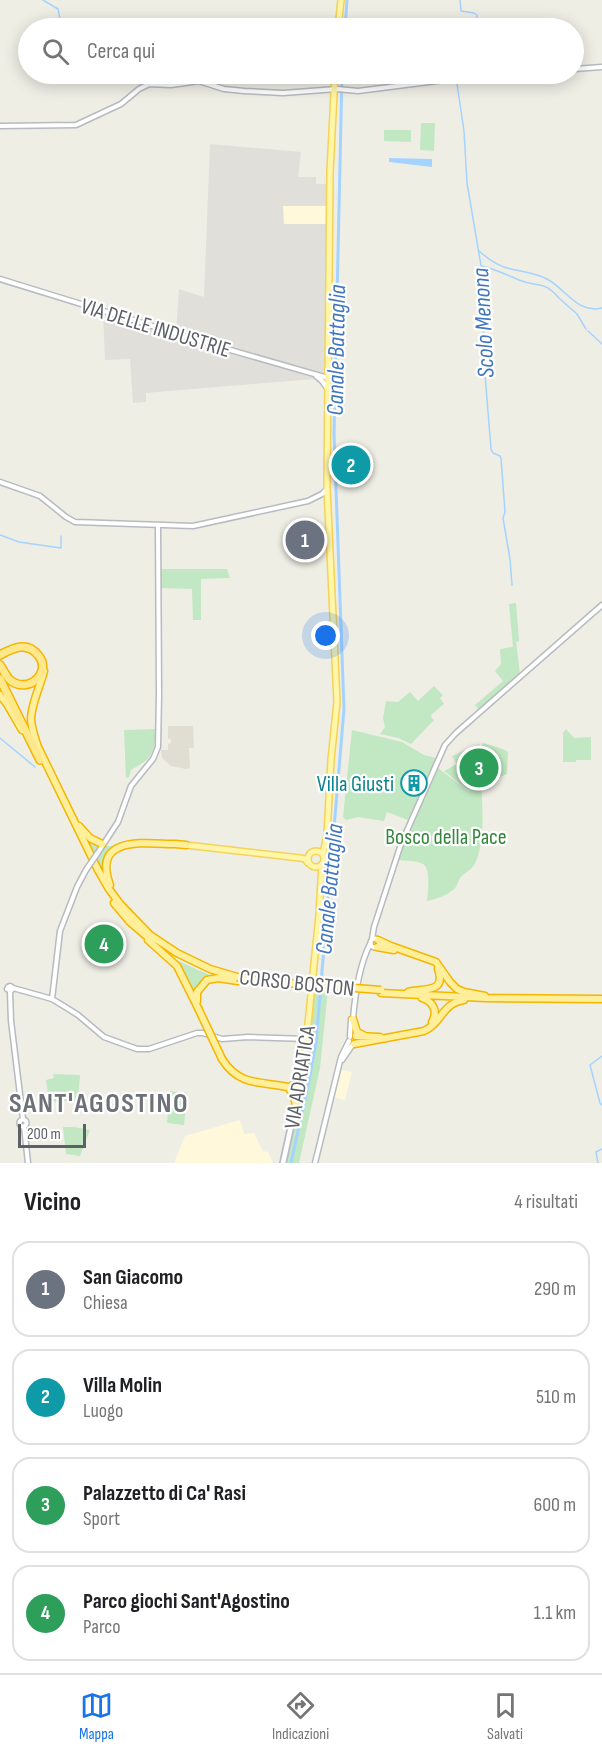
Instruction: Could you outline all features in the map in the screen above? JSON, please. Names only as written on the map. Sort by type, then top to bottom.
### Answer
[{"type":"highway","name":"CORSO BOSTON","points":[[11,649],[20,645],[33,648],[43,659],[45,669],[31,719],[38,747],[98,870],[115,897],[138,924],[162,944],[196,963],[237,979]]},
{"type":"highway","points":[[0,654],[24,646],[36,651],[43,665],[40,676],[34,682],[19,685],[10,680],[0,665]]},
{"type":"highway","points":[[0,672],[38,747]]},
{"type":"highway","points":[[0,679],[40,760]]},
{"type":"highway","name":"CORSO BOSTON","points":[[0,695],[40,760],[102,885],[117,907],[136,929],[195,967],[237,979],[398,994],[602,998]]},
{"type":"highway","points":[[65,803],[86,834],[105,845],[147,841],[186,845]]},
{"type":"highway","points":[[115,897],[106,875],[106,866],[114,851],[122,846],[135,843],[176,844]]},
{"type":"highway","points":[[136,929],[177,966],[230,1071],[242,1079],[299,1090]]},
{"type":"highway","points":[[375,943],[433,963],[438,967],[440,978],[435,987],[427,991],[408,992]]},
{"type":"highway","points":[[375,943],[391,946],[436,962],[457,989],[486,997]]},
{"type":"highway","points":[[198,1008],[197,992],[207,980],[237,979]]},
{"type":"highway","name":"CORSO BOSTON","points":[[381,992],[486,997]]},
{"type":"highway","points":[[353,1040],[428,1027],[435,1012],[430,1002],[422,998],[398,994]]},
{"type":"highway","points":[[353,1040],[424,1031],[432,1027],[454,1002],[486,997]]},
{"type":"highway","points":[[353,1019],[357,1032],[369,1037]]},
{"type":"highway","points":[[290,1088],[298,1080],[304,1064]]},
{"type":"highway","points":[[290,1088],[296,1107]]},
{"type":"main road","points":[[339,18],[341,0]]},
{"type":"main road","points":[[310,865],[318,867],[324,860],[320,853],[327,829],[337,702],[328,504],[324,497],[327,488],[328,391],[326,380],[330,172],[335,84]]},
{"type":"main road","points":[[186,845],[305,859],[318,871],[321,882]]},
{"type":"main road","points":[[300,858],[312,852],[320,853]]},
{"type":"main road","points":[[309,855],[310,865]]},
{"type":"main road","name":"VIA ADRIATICA","points":[[283,1163],[304,1064],[320,915],[322,864]]},
{"type":"street","points":[[584,68],[602,67]]},
{"type":"street","points":[[0,126],[76,125],[121,104],[139,88],[146,85],[178,84]]},
{"type":"street","points":[[208,84],[224,89],[283,93],[335,89],[363,90],[413,84]]},
{"type":"street","name":"VIA DELLE INDUSTRIE","points":[[0,279],[313,374],[326,380]]},
{"type":"street","points":[[0,482],[33,493],[50,503],[66,517],[80,523],[200,525],[324,497]]},
{"type":"street","points":[[52,999],[60,931],[77,887],[118,822],[129,790],[153,759],[158,746],[158,525]]},
{"type":"street","points":[[315,1163],[341,1057],[353,1040],[354,1010],[364,958],[375,943],[375,924],[390,873],[440,755],[452,736],[602,605]]},
{"type":"street","points":[[28,1163],[24,1126],[20,1124],[23,1119],[11,1021],[11,990],[52,999],[78,1015],[104,1038],[141,1050],[149,1050],[200,1032],[222,1039],[248,1037],[306,1039]]},
{"type":"street","points":[[353,1040],[350,1020],[354,1010]]},
{"type":"shaded area","points":[[210,144],[301,152],[298,177],[316,177],[316,184],[328,184],[327,206],[283,206],[284,224],[327,224],[326,378],[146,393],[146,402],[133,403],[130,359],[105,360],[103,312],[176,333],[179,289],[204,297]]},
{"type":"shaded area","points":[[283,205],[327,206],[327,224],[283,224]]},
{"type":"shaded area","points":[[168,726],[193,726],[194,748],[189,748],[190,768],[171,766],[162,758],[161,750],[168,750],[168,744],[171,743],[171,739],[168,739]]},
{"type":"shaded area","points":[[341,1070],[352,1072],[345,1100],[334,1097]]},
{"type":"shaded area","points":[[240,1120],[244,1134],[254,1133],[263,1151],[268,1152],[273,1163],[174,1163],[185,1136]]},
{"type":"green space","points":[[421,123],[435,123],[434,151],[420,150]]},
{"type":"green space","points":[[384,130],[411,130],[411,142],[384,141]]},
{"type":"green space","points":[[161,569],[227,569],[230,578],[201,579],[201,620],[193,620],[192,589],[161,588]]},
{"type":"green space","points":[[516,603],[519,641],[516,642],[520,674],[479,710],[475,705],[503,681],[495,671],[501,664],[500,649],[513,647],[509,604]]},
{"type":"green space","points":[[434,686],[443,695],[440,698],[444,704],[432,714],[431,717],[434,720],[411,744],[380,734],[385,727],[383,718],[386,701],[398,702],[410,692],[418,701]]},
{"type":"green space","points":[[156,729],[155,742],[150,755],[131,770],[129,777],[126,778],[124,730]]},
{"type":"green space","points":[[566,729],[574,738],[591,737],[591,760],[563,762],[563,733]]},
{"type":"green space","points":[[352,730],[402,742],[424,755],[436,758],[408,820],[387,812],[384,821],[358,817],[346,820],[343,817]]},
{"type":"green space","points":[[483,743],[508,752],[507,774],[468,790],[444,771],[457,764],[452,756],[479,744],[481,747]]},
{"type":"green space","name":"Bosco della Pace","points":[[438,768],[468,791],[481,786],[482,838],[478,858],[460,878],[454,889],[444,896],[427,901],[426,866],[417,862],[398,860]]},
{"type":"green space","points":[[84,835],[106,846],[115,846],[106,875],[104,875]]},
{"type":"green space","points":[[174,961],[214,977],[210,978],[196,998]]},
{"type":"green space","points":[[314,990],[328,990],[320,1068],[299,1163],[285,1163],[304,1077]]},
{"type":"green space","points":[[53,1074],[80,1075],[78,1100],[49,1102],[46,1080],[54,1078]]},
{"type":"green space","points":[[170,1091],[187,1093],[184,1125],[167,1123]]},
{"type":"green space","points":[[63,1127],[90,1130],[80,1156],[66,1154]]},
{"type":"water","points":[[389,158],[432,159],[432,167],[389,162]]},
{"type":"waterway","points":[[43,0],[58,9],[60,18]]},
{"type":"waterway","name":"Canale Battaglia","points":[[346,18],[347,0]]},
{"type":"waterway","name":"Scolo Menona","points":[[460,0],[461,11],[474,13],[477,18]]},
{"type":"waterway","name":"Canale Battaglia","points":[[291,1163],[316,1043],[344,709],[334,434],[342,84]]},
{"type":"waterway","name":"Scolo Menona","points":[[457,84],[464,131],[467,183],[486,295],[488,318],[482,337],[491,449],[501,458],[505,512],[503,518],[512,585]]},
{"type":"waterway","points":[[479,251],[490,260],[503,266],[547,279],[579,304],[593,309],[602,308]]},
{"type":"waterway","points":[[482,266],[525,282],[544,286],[559,298]]},
{"type":"waterway","points":[[560,299],[577,314],[586,329]]},
{"type":"waterway","points":[[588,331],[602,344]]},
{"type":"waterway","points":[[0,535],[19,542],[61,548],[61,536]]},
{"type":"waterway","points":[[0,738],[35,767]]},
{"type":"waterway","points":[[602,1056],[590,1065],[602,1105]]},
{"type":"waterway","points":[[598,1163],[596,1152],[602,1149]]},
{"type":"place","name":"Villa Molin","points":[[351,465]]},
{"type":"place","name":"San Giacomo","points":[[305,540]]},
{"type":"place","name":"Palazzetto di Ca' Rasi","points":[[479,768]]},
{"type":"place","name":"Villa Giusti","points":[[414,783]]},
{"type":"place","name":"Parco giochi Sant'Agostino","points":[[104,944]]},
{"type":"district","name":"SANT'AGOSTINO","points":[[99,1102]]}]
